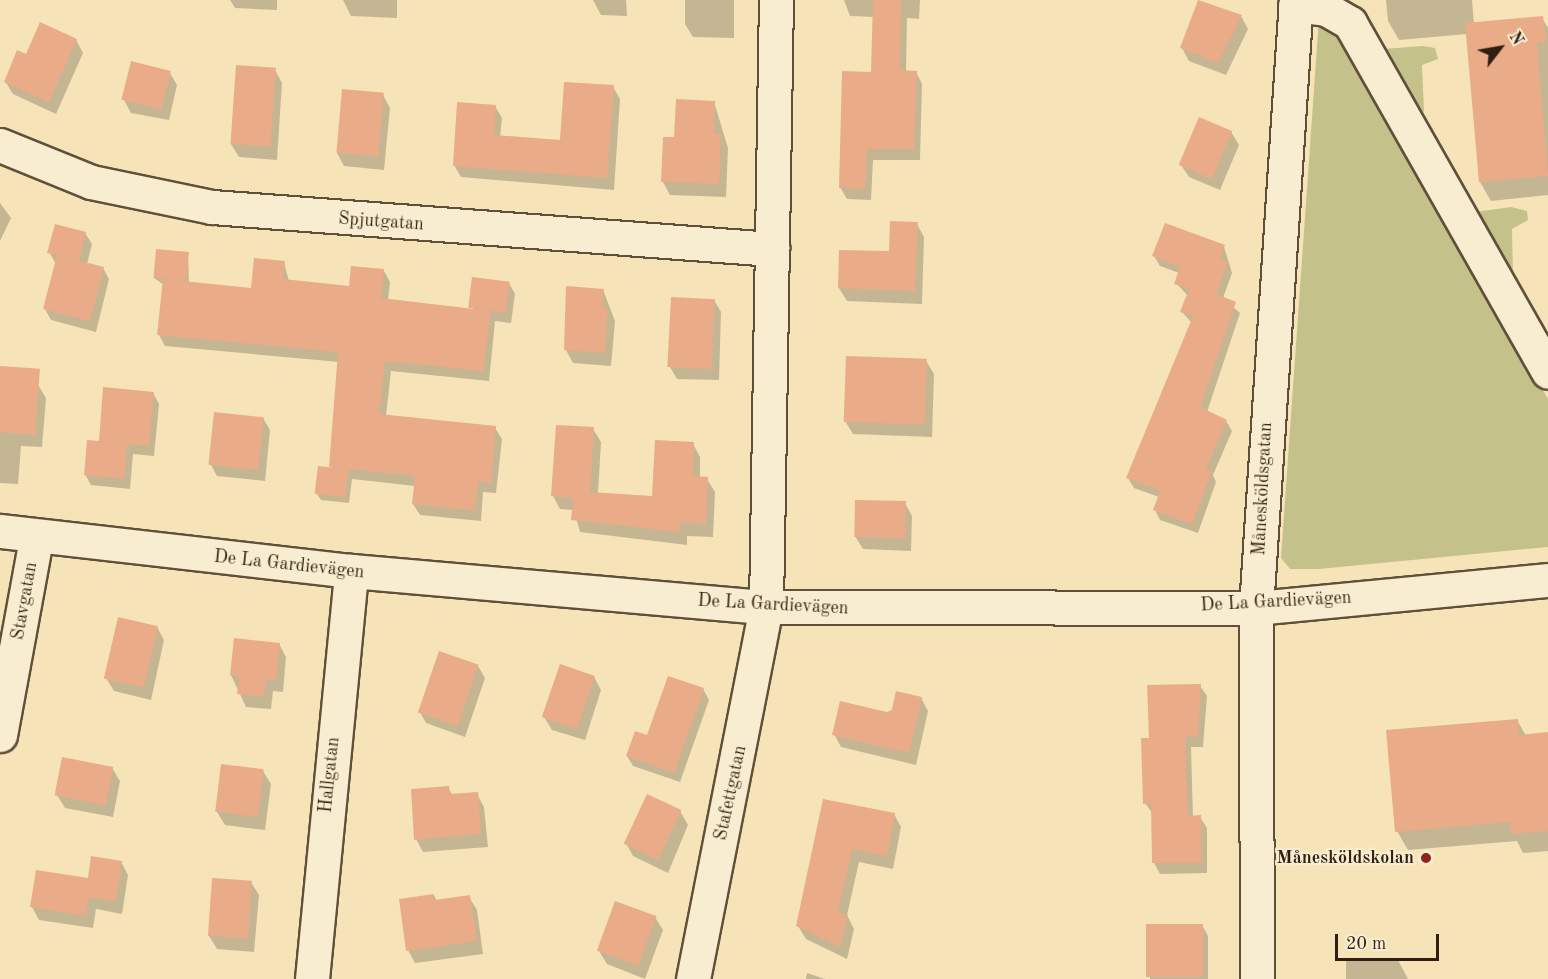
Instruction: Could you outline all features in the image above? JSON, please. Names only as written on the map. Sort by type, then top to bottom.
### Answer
[{"type":"street","name":"Stafettgatan","points":[[693,979],[766,607],[777,0]]},
{"type":"street","points":[[1296,3],[1326,9],[1350,23],[1548,372]]},
{"type":"street","name":"Månesköldsgatan","points":[[1257,979],[1256,608],[1296,3]]},
{"type":"street","name":"Spjutgatan","points":[[0,144],[91,182],[212,207],[772,249]]},
{"type":"street","name":"De La Gardievägen","points":[[0,531],[36,538],[351,572],[766,607],[1256,608],[1548,580]]},
{"type":"street","name":"Stavgatan","points":[[0,735],[36,538]]},
{"type":"street","name":"Hallgatan","points":[[312,979],[351,572]]},
{"type":"shaded area","points":[[1319,18],[1340,26],[1548,399],[1548,547],[1319,569],[1290,569],[1281,558]]},
{"type":"shaded area","points":[[1423,46],[1435,48],[1438,59],[1422,65],[1424,111],[1417,119],[1383,49]]},
{"type":"shaded area","points":[[1511,207],[1527,211],[1528,220],[1512,229],[1513,279],[1475,212]]},
{"type":"building","points":[[873,0],[901,0],[900,70],[917,71],[914,149],[867,149],[865,189],[839,188],[842,71],[871,72]]},
{"type":"building","points":[[1198,0],[1242,15],[1218,63],[1180,48]]},
{"type":"building","points":[[1543,16],[1546,43],[1537,43],[1548,176],[1479,182],[1465,23]]},
{"type":"building","points":[[40,22],[77,39],[49,102],[4,82],[17,50],[26,54]]},
{"type":"building","points":[[131,61],[171,71],[161,110],[121,100]]},
{"type":"building","points":[[236,65],[276,68],[270,147],[230,144]]},
{"type":"building","points":[[564,82],[614,85],[607,178],[453,166],[457,102],[496,105],[494,135],[560,140]]},
{"type":"building","points":[[342,89],[384,93],[378,156],[336,153]]},
{"type":"building","points":[[676,99],[715,101],[714,133],[721,134],[719,184],[661,182],[663,137],[674,137]]},
{"type":"building","points":[[1199,117],[1232,131],[1212,179],[1179,165]]},
{"type":"building","points":[[890,221],[918,222],[915,291],[838,288],[839,250],[889,251]]},
{"type":"building","points":[[1165,223],[1225,245],[1220,258],[1228,262],[1216,294],[1236,302],[1200,407],[1227,420],[1206,469],[1212,471],[1192,524],[1153,510],[1160,491],[1126,478],[1193,316],[1180,312],[1189,289],[1174,284],[1180,267],[1152,256]]},
{"type":"building","points":[[55,224],[86,232],[79,260],[58,255],[104,267],[90,321],[43,309],[57,255],[47,253]]},
{"type":"building","points":[[156,249],[189,252],[186,281],[153,278]]},
{"type":"building","points":[[254,258],[285,261],[283,279],[349,286],[351,266],[384,269],[381,298],[491,311],[483,371],[385,361],[379,414],[496,426],[491,483],[478,481],[475,511],[412,504],[415,476],[329,467],[338,352],[157,335],[163,279],[251,288]]},
{"type":"building","points":[[472,277],[510,282],[506,312],[468,308]]},
{"type":"building","points":[[566,286],[604,289],[602,307],[608,307],[605,353],[564,350]]},
{"type":"building","points":[[671,297],[715,299],[711,369],[667,367]]},
{"type":"building","points":[[846,356],[927,359],[925,425],[844,422]]},
{"type":"building","points":[[0,366],[40,369],[35,435],[0,432]]},
{"type":"building","points":[[103,387],[154,392],[149,446],[127,444],[124,479],[84,475],[87,440],[99,441]]},
{"type":"building","points":[[214,412],[264,417],[258,470],[208,465]]},
{"type":"building","points":[[556,425],[594,427],[590,492],[652,496],[655,440],[694,442],[693,476],[708,477],[706,524],[680,523],[680,532],[571,520],[573,498],[551,496]]},
{"type":"building","points":[[318,466],[349,470],[345,498],[315,494]]},
{"type":"building","points":[[855,500],[906,501],[905,538],[854,537]]},
{"type":"building","points":[[118,617],[158,626],[144,688],[104,678]]},
{"type":"building","points":[[234,638],[280,643],[276,680],[266,679],[264,697],[237,694],[239,676],[230,675]]},
{"type":"building","points":[[439,651],[479,665],[458,726],[418,712]]},
{"type":"building","points":[[560,664],[595,676],[577,729],[542,717]]},
{"type":"building","points":[[668,676],[704,688],[674,773],[626,756],[635,731],[647,735]]},
{"type":"building","points":[[1201,684],[1198,736],[1185,737],[1188,816],[1201,815],[1202,863],[1152,863],[1151,803],[1143,804],[1141,738],[1149,738],[1147,685]]},
{"type":"building","points":[[896,691],[922,697],[909,753],[832,735],[840,701],[891,713]]},
{"type":"building","points":[[1518,719],[1519,735],[1548,732],[1548,831],[1511,834],[1510,822],[1395,832],[1386,730]]},
{"type":"building","points":[[62,757],[113,767],[106,805],[55,795]]},
{"type":"building","points":[[221,764],[264,769],[258,817],[215,812]]},
{"type":"building","points":[[449,786],[450,794],[478,792],[481,834],[414,840],[411,789]]},
{"type":"building","points":[[647,794],[681,810],[658,860],[624,844]]},
{"type":"building","points":[[823,799],[895,813],[887,856],[852,849],[838,912],[848,915],[840,947],[796,926]]},
{"type":"building","points":[[91,856],[122,861],[116,901],[89,897],[86,916],[30,907],[36,870],[88,878]]},
{"type":"building","points":[[212,878],[252,881],[248,939],[208,936]]},
{"type":"building","points":[[434,894],[435,900],[470,895],[477,941],[406,951],[399,899]]},
{"type":"building","points":[[615,901],[656,916],[638,966],[597,951]]},
{"type":"building","points":[[1146,924],[1203,924],[1203,977],[1146,977]]},
{"type":"place","name":"Månesköldskolan","points":[[1426,858]]}]
